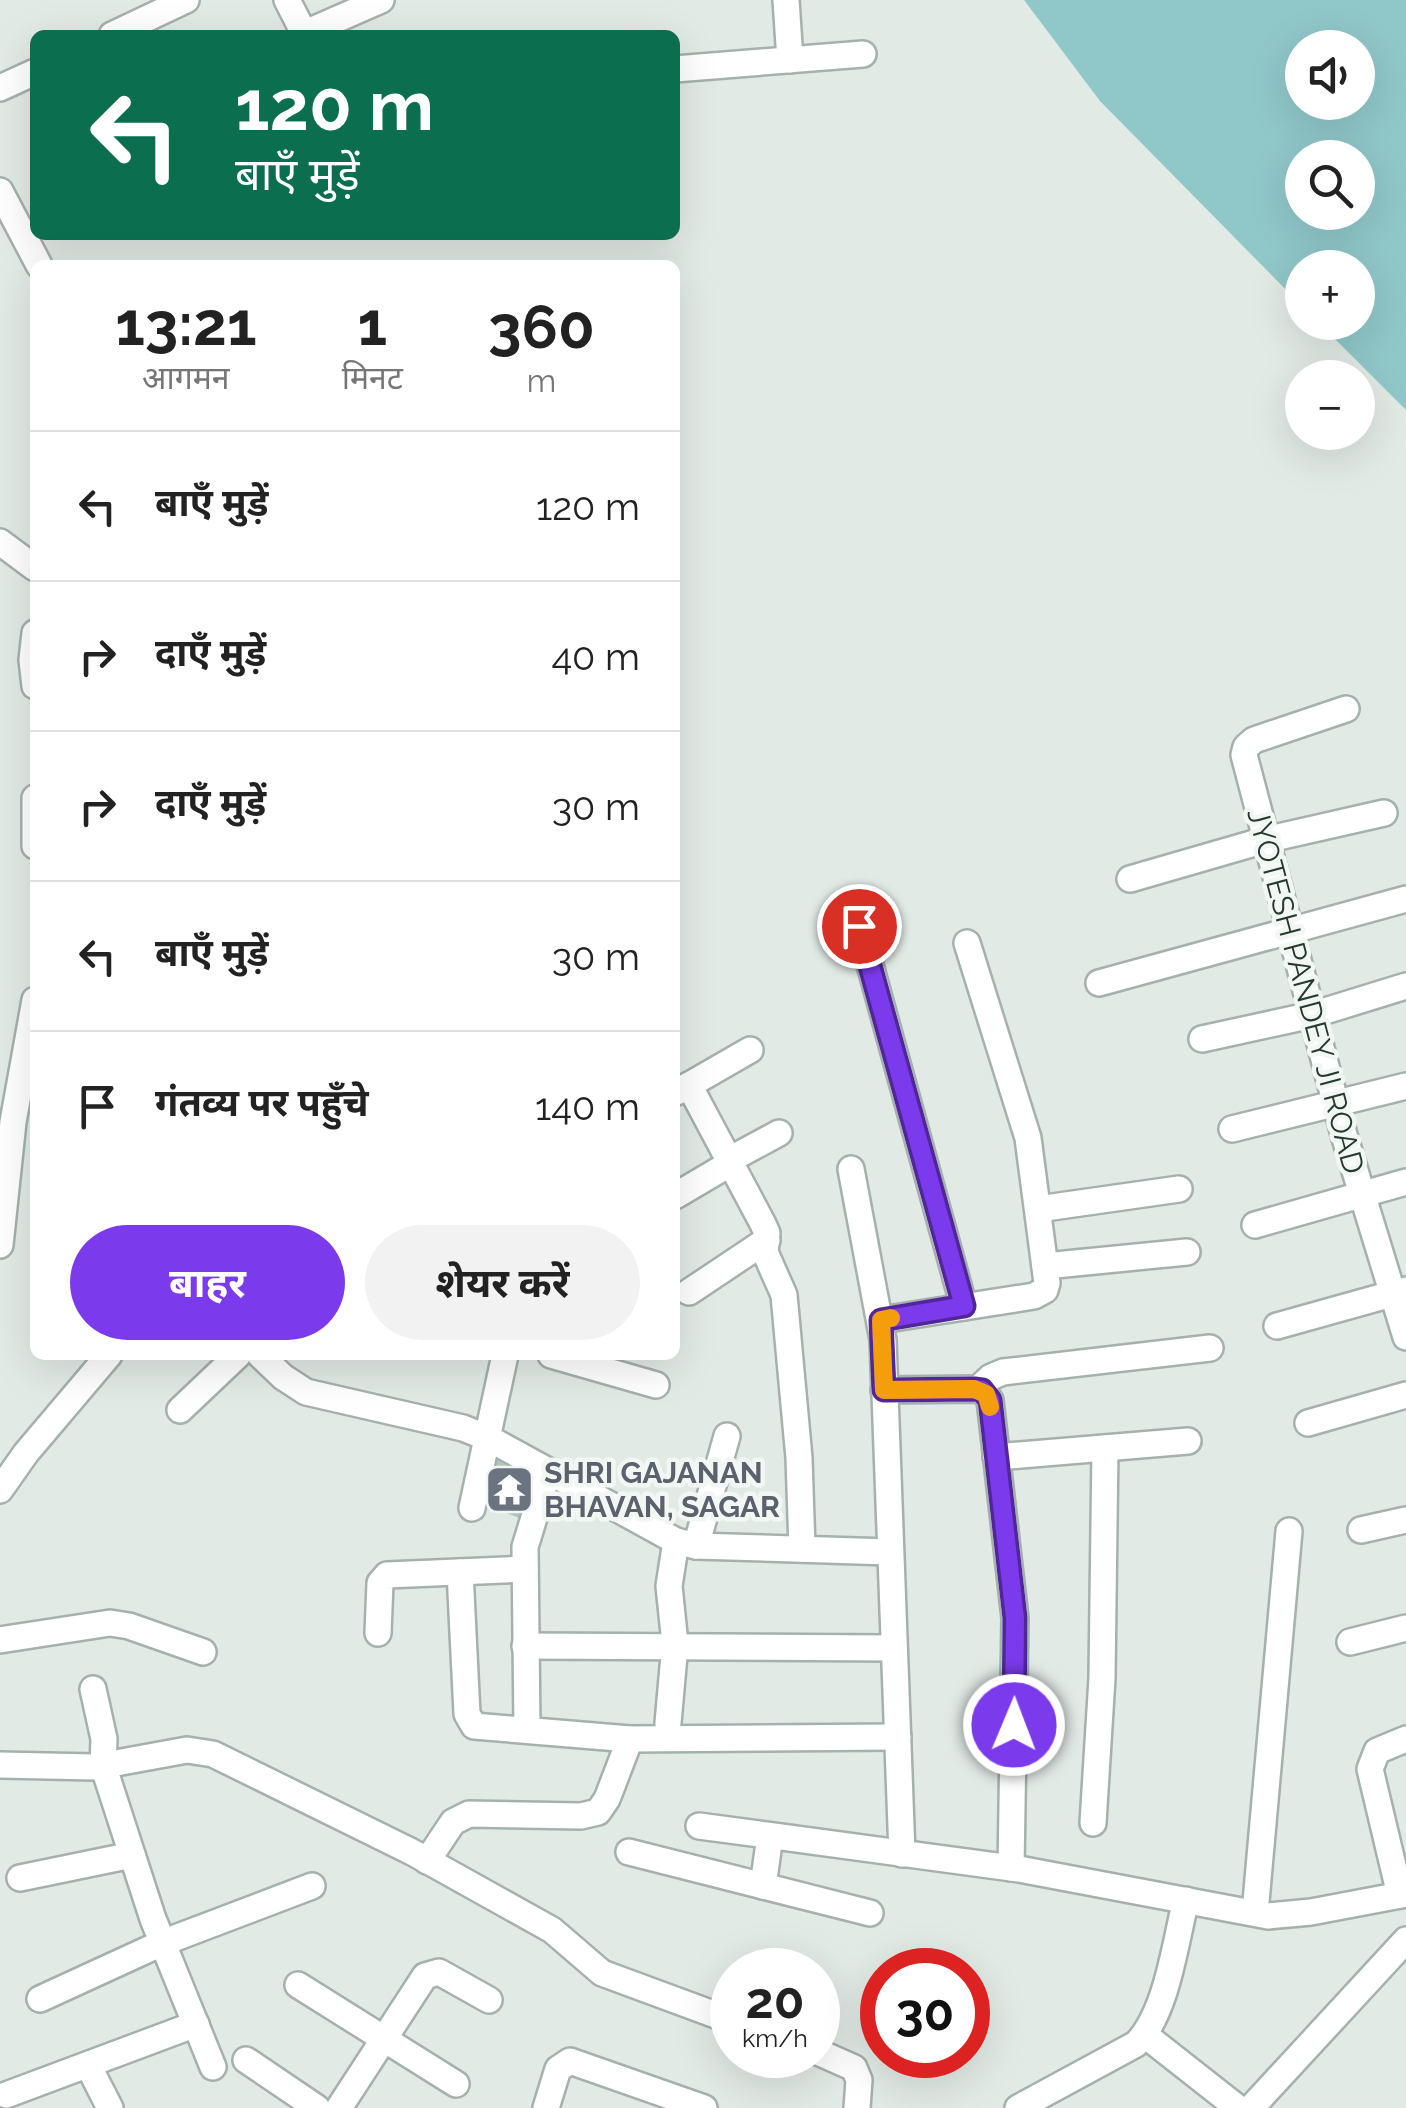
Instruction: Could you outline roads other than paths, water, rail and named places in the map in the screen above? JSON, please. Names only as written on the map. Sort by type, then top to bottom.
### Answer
[{"type":"street","points":[[123,30],[186,0]]},
{"type":"street","points":[[287,0],[301,30]]},
{"type":"street","points":[[312,30],[381,0]]},
{"type":"street","points":[[786,0],[790,60]]},
{"type":"street","points":[[680,69],[863,54]]},
{"type":"street","points":[[0,88],[30,74]]},
{"type":"street","points":[[0,191],[8,221],[35,260]]},
{"type":"street","points":[[0,542],[30,564]]},
{"type":"street","name":"JYOTESH PANDEY JI ROAD","points":[[1346,709],[1254,740],[1246,747],[1245,766],[1362,1194],[1399,1292],[1406,1337]]},
{"type":"street","points":[[1130,879],[1265,840],[1384,813]]},
{"type":"street","points":[[1099,984],[1406,899]]},
{"type":"street","points":[[859,926],[964,1306]]},
{"type":"street","points":[[881,1320],[1040,1294],[1047,1283],[1028,1138],[967,942]]},
{"type":"street","points":[[1202,1040],[1312,1015],[1406,986]]},
{"type":"street","points":[[750,1050],[682,1089],[730,1162],[763,1224],[765,1252],[784,1295],[800,1458],[802,1549]]},
{"type":"street","points":[[0,1245],[10,1155],[26,1098],[30,1054]]},
{"type":"street","points":[[1232,1129],[1406,1086]]},
{"type":"street","points":[[680,1193],[779,1132]]},
{"type":"street","points":[[10,1155],[30,1162]]},
{"type":"street","points":[[850,1169],[881,1320],[902,1854]]},
{"type":"street","points":[[1254,1225],[1406,1182]]},
{"type":"street","points":[[1038,1208],[1179,1189]]},
{"type":"street","points":[[690,1292],[767,1240]]},
{"type":"street","points":[[1045,1266],[1187,1252]]},
{"type":"street","points":[[1277,1326],[1399,1292]]},
{"type":"street","points":[[884,1390],[978,1390],[1004,1372],[1210,1348]]},
{"type":"street","points":[[0,1490],[10,1457],[104,1360]]},
{"type":"street","points":[[180,1410],[233,1360]]},
{"type":"street","points":[[265,1360],[306,1392],[462,1428],[488,1438],[678,1540],[890,1552]]},
{"type":"street","points":[[472,1508],[504,1360]]},
{"type":"street","points":[[569,1360],[656,1385]]},
{"type":"street","points":[[978,1390],[990,1400],[1015,1618],[1011,1868]]},
{"type":"street","points":[[1308,1423],[1406,1396]]},
{"type":"street","points":[[427,1860],[460,1816],[592,1816],[608,1800],[653,1734],[666,1647],[669,1586],[678,1540],[727,1436]]},
{"type":"street","points":[[996,1457],[1188,1440]]},
{"type":"street","points":[[1093,1823],[1102,1678],[1105,1448]]},
{"type":"street","points":[[527,1728],[526,1536],[548,1472]]},
{"type":"street","points":[[1361,1530],[1406,1520]]},
{"type":"street","points":[[1256,1913],[1290,1530]]},
{"type":"street","points":[[378,1633],[380,1583],[387,1574],[524,1570]]},
{"type":"street","points":[[460,1572],[468,1719],[474,1726],[653,1734],[898,1737]]},
{"type":"street","points":[[0,1640],[110,1623],[203,1652]]},
{"type":"street","points":[[1350,1642],[1406,1628]]},
{"type":"street","points":[[525,1646],[894,1648]]},
{"type":"street","points":[[94,1690],[104,1739],[103,1766],[162,1943],[213,2067]]},
{"type":"street","points":[[700,1826],[1011,1868],[1256,1913],[1290,1915],[1403,1894],[1370,1769],[1377,1751],[1406,1739]]},
{"type":"street","points":[[0,1765],[103,1766],[187,1750],[213,1754],[427,1860],[560,1937],[591,1966],[613,1978],[710,2014]]},
{"type":"street","points":[[763,1886],[770,1836]]},
{"type":"street","points":[[628,1852],[870,1913]]},
{"type":"street","points":[[20,1878],[132,1856]]},
{"type":"street","points":[[40,2000],[162,1943],[312,1886]]},
{"type":"street","points":[[1018,2108],[1136,2044],[1145,2035],[1158,2010],[1186,1900]]},
{"type":"street","points":[[1250,2108],[1406,1940]]},
{"type":"street","points":[[339,2108],[420,1981],[431,1972],[439,1972],[489,2000]]},
{"type":"street","points":[[298,1985],[456,2084]]},
{"type":"street","points":[[6,2095],[196,2024]]},
{"type":"street","points":[[1145,2035],[1238,2108]]},
{"type":"street","points":[[246,2060],[317,2108]]},
{"type":"street","points":[[546,2108],[558,2069],[570,2060],[704,2108]]},
{"type":"street","points":[[840,2062],[854,2068],[859,2080],[857,2108]]},
{"type":"street","points":[[88,2065],[110,2108]]},
{"type":"water","points":[[1024,0],[1406,0],[1406,410],[1375,379],[1375,360],[1356,360],[1336,340],[1375,340],[1375,250],[1285,250],[1285,289],[1100,101]]},
{"type":"place","name":"SHRI GAJANAN BHAVAN, SAGAR","points":[[509,1489]]}]
